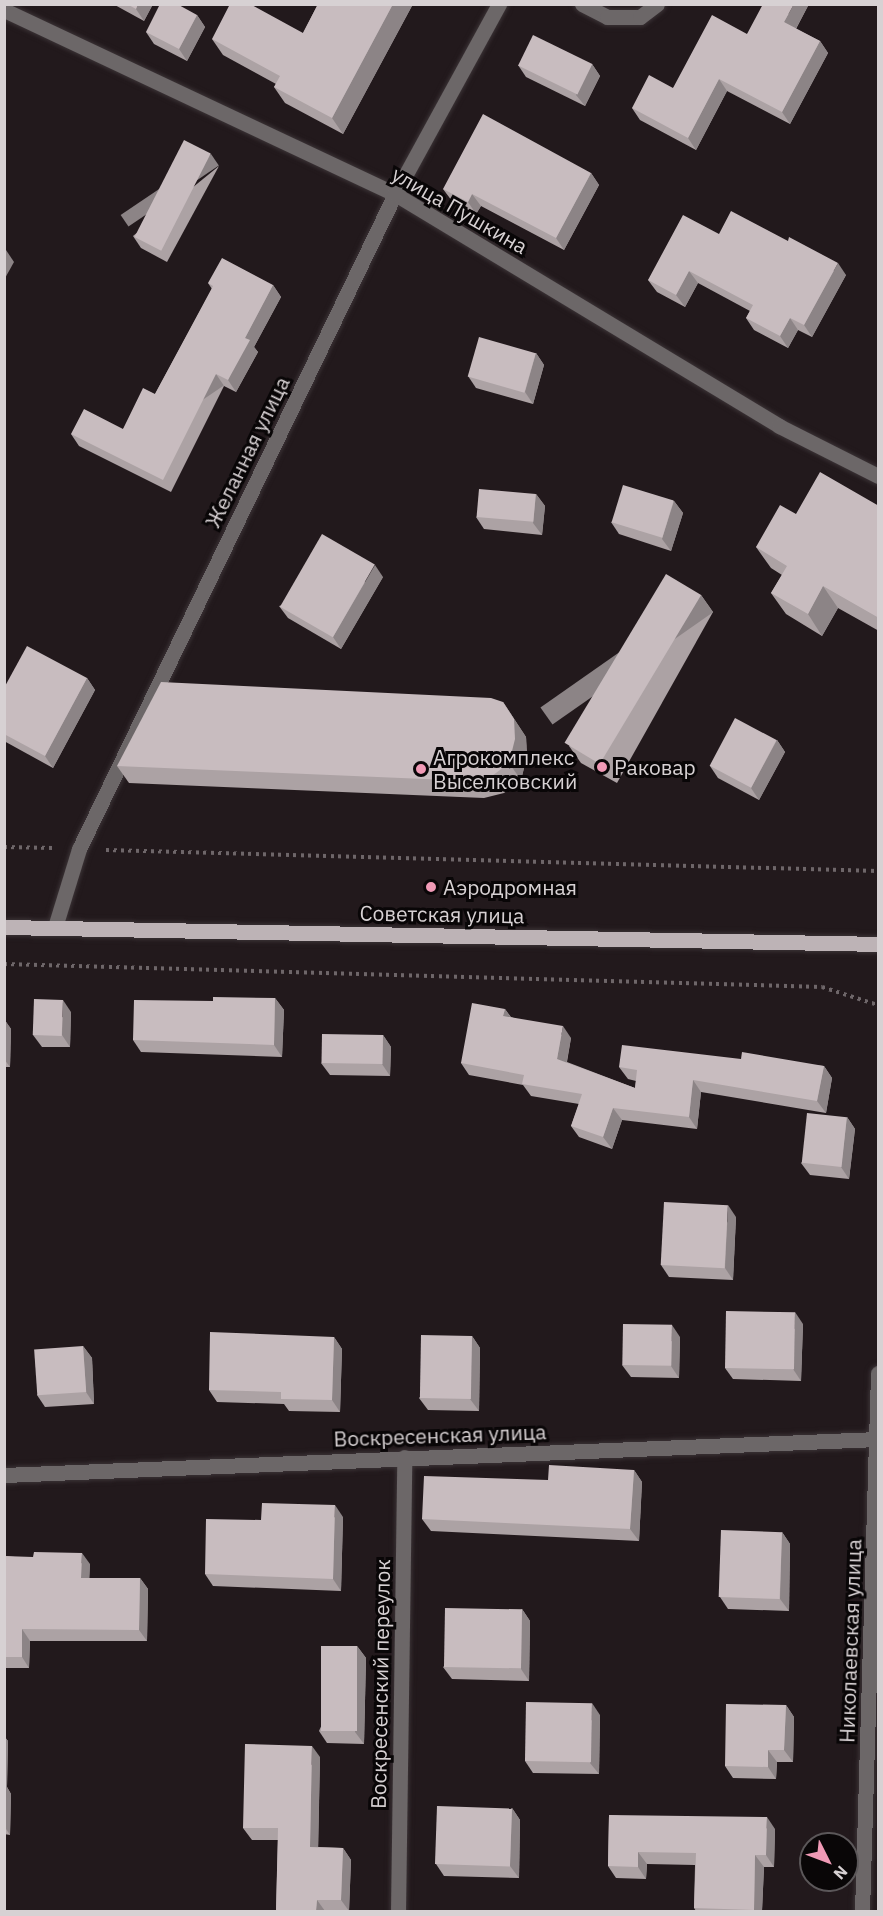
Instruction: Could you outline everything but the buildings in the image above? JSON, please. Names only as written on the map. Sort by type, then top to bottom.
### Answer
[{"type":"main road","name":"Советская улица","points":[[4,927],[879,944]]},
{"type":"street","name":"Желанная улица","points":[[55,927],[78,849],[395,194],[499,4]]},
{"type":"street","points":[[582,4],[606,17],[640,17],[657,4]]},
{"type":"street","name":"улица Пушкина","points":[[4,10],[395,194],[779,426],[879,476]]},
{"type":"street","name":"Николаевская улица","points":[[862,1911],[879,1372]]},
{"type":"street","name":"Воскресенская улица","points":[[4,1475],[877,1439]]},
{"type":"street","name":"Воскресенский переулок","points":[[398,1911],[404,1457]]},
{"type":"path","points":[[4,847],[879,871]]},
{"type":"path","points":[[4,964],[822,987],[879,1005]]},
{"type":"place","name":"Раковар","points":[[602,767]]},
{"type":"place","name":"Агрокомплекс Выселковский","points":[[421,769]]},
{"type":"place","name":"Аэродромная","points":[[431,887]]}]
